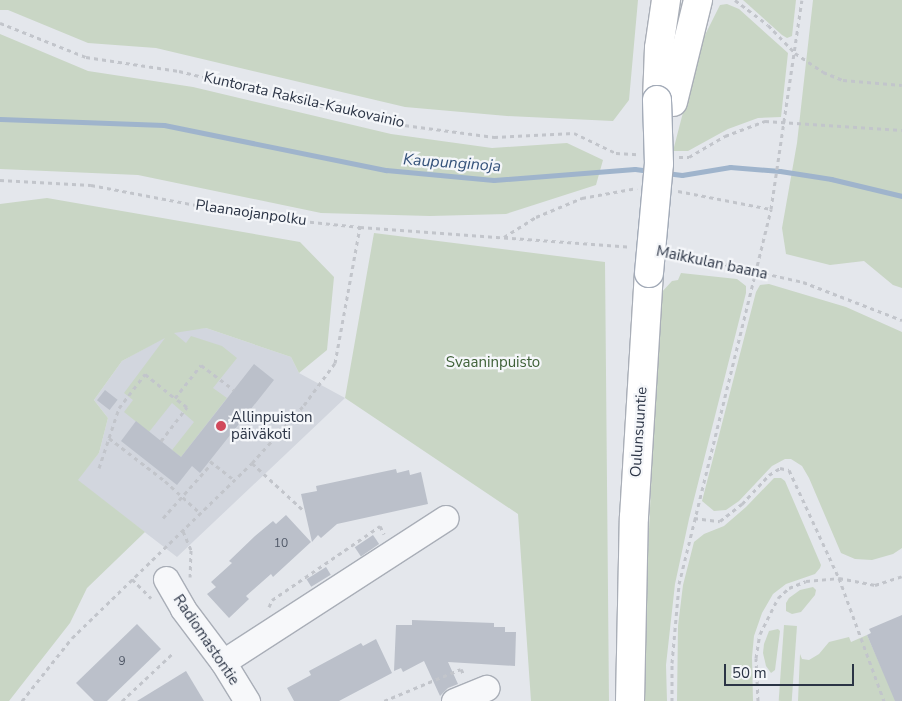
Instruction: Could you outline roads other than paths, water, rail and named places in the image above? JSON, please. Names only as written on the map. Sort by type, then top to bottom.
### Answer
[{"type":"main road","name":"Oulunsuuntie","points":[[630,701],[634,517],[649,273],[665,101],[659,48],[666,0]]},
{"type":"main road","name":"Oulunsuuntie","points":[[665,101],[698,0]]},
{"type":"street","points":[[223,662],[446,518]]},
{"type":"street","name":"Radiomastontie","points":[[166,579],[183,609],[223,662],[247,701]]},
{"type":"waterway","name":"Kaupunginoja","points":[[0,119],[164,125],[386,170],[494,180],[635,169],[650,171]]},
{"type":"waterway","name":"Kaupunginoja","points":[[666,173],[682,175],[730,167],[780,171],[831,179],[902,196]]},
{"type":"place","name":"Allinpuiston päiväkoti","points":[[221,426]]},
{"type":"park label","name":"Svaaninpuisto","points":[[493,363]]}]
